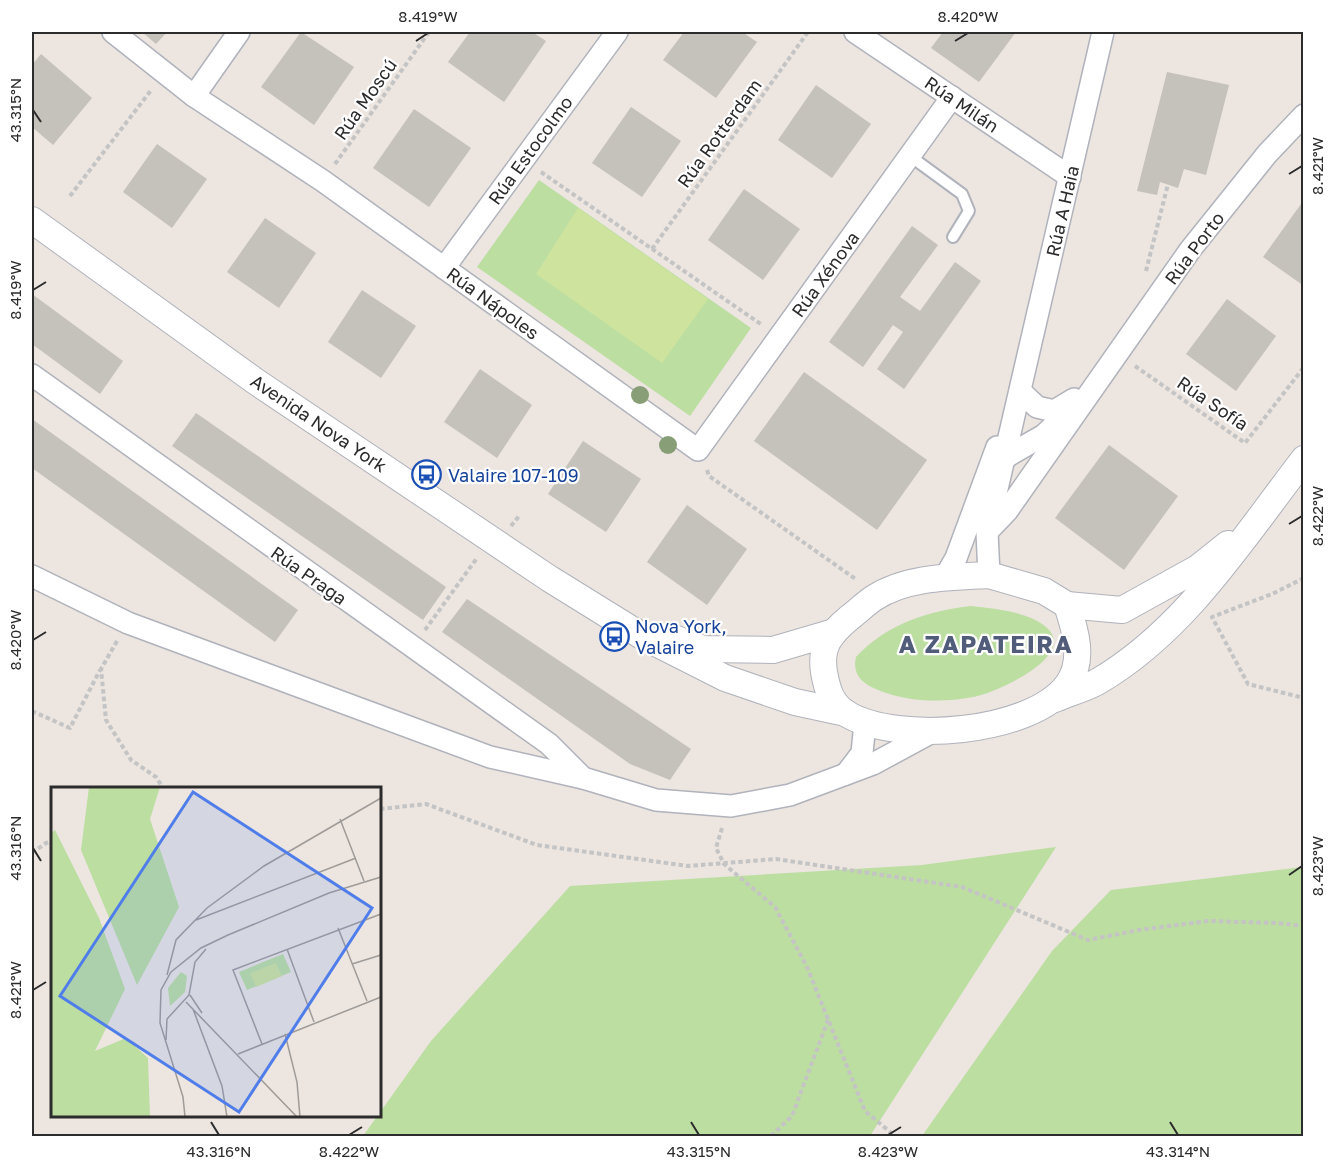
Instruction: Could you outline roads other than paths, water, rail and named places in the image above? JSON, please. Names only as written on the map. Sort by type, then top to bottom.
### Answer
[{"type":"street","name":"Rúa Nápoles","points":[[113,32],[194,96],[323,182],[698,450]]},
{"type":"street","points":[[194,96],[239,32]]},
{"type":"street","name":"Rúa Estocolmo","points":[[444,268],[617,32]]},
{"type":"street","name":"Rúa Milán","points":[[855,32],[1070,177]]},
{"type":"street","name":"Rúa A Haia","points":[[989,575],[987,532],[1103,32]]},
{"type":"street","name":"Rúa Xénova","points":[[698,450],[952,98]]},
{"type":"street","name":"Rúa Porto","points":[[987,532],[1007,511],[1190,250],[1267,154],[1304,115]]},
{"type":"street","name":"Avenida Nova York","points":[[32,220],[255,381],[499,544],[642,636],[725,678],[795,702],[856,718]]},
{"type":"street","name":"Rúa Praga","points":[[32,375],[549,744],[583,778]]},
{"type":"street","name":"Rúa Porto","points":[[1020,392],[1037,407],[1054,411],[1093,388]]},
{"type":"street","name":"Rúa Porto","points":[[1006,455],[1044,435],[1093,388]]},
{"type":"street","name":"Rúa A Haia","points":[[945,577],[956,558],[986,473],[1020,392]]},
{"type":"street","name":"Rúa A Haia","points":[[986,473],[1006,455]]},
{"type":"street","points":[[1256,521],[1198,568],[1122,610],[1067,605],[1044,591],[989,575],[945,577],[910,584],[875,597],[831,633],[822,659],[825,682],[832,702],[856,718],[894,730],[934,731],[1006,722],[1049,701],[1097,682],[1162,632],[1204,592],[1304,459]]},
{"type":"street","points":[[32,576],[128,623],[489,757],[583,778],[656,800],[731,806],[790,795],[843,777],[934,731]]},
{"type":"street","points":[[1049,701],[1069,683],[1078,656],[1076,633],[1067,605]]},
{"type":"street","name":"Avenida Nova York","points":[[612,616],[703,649],[773,650],[831,633]]},
{"type":"street","points":[[843,777],[862,753],[856,718]]},
{"type":"lane","points":[[910,156],[962,194],[969,211],[953,237]]},
{"type":"place","name":"Valaire 107-109","points":[[427,475]]},
{"type":"place","name":"Nova York, Valaire","points":[[614,636]]},
{"type":"district","name":"A ZAPATEIRA","points":[[986,643]]}]
